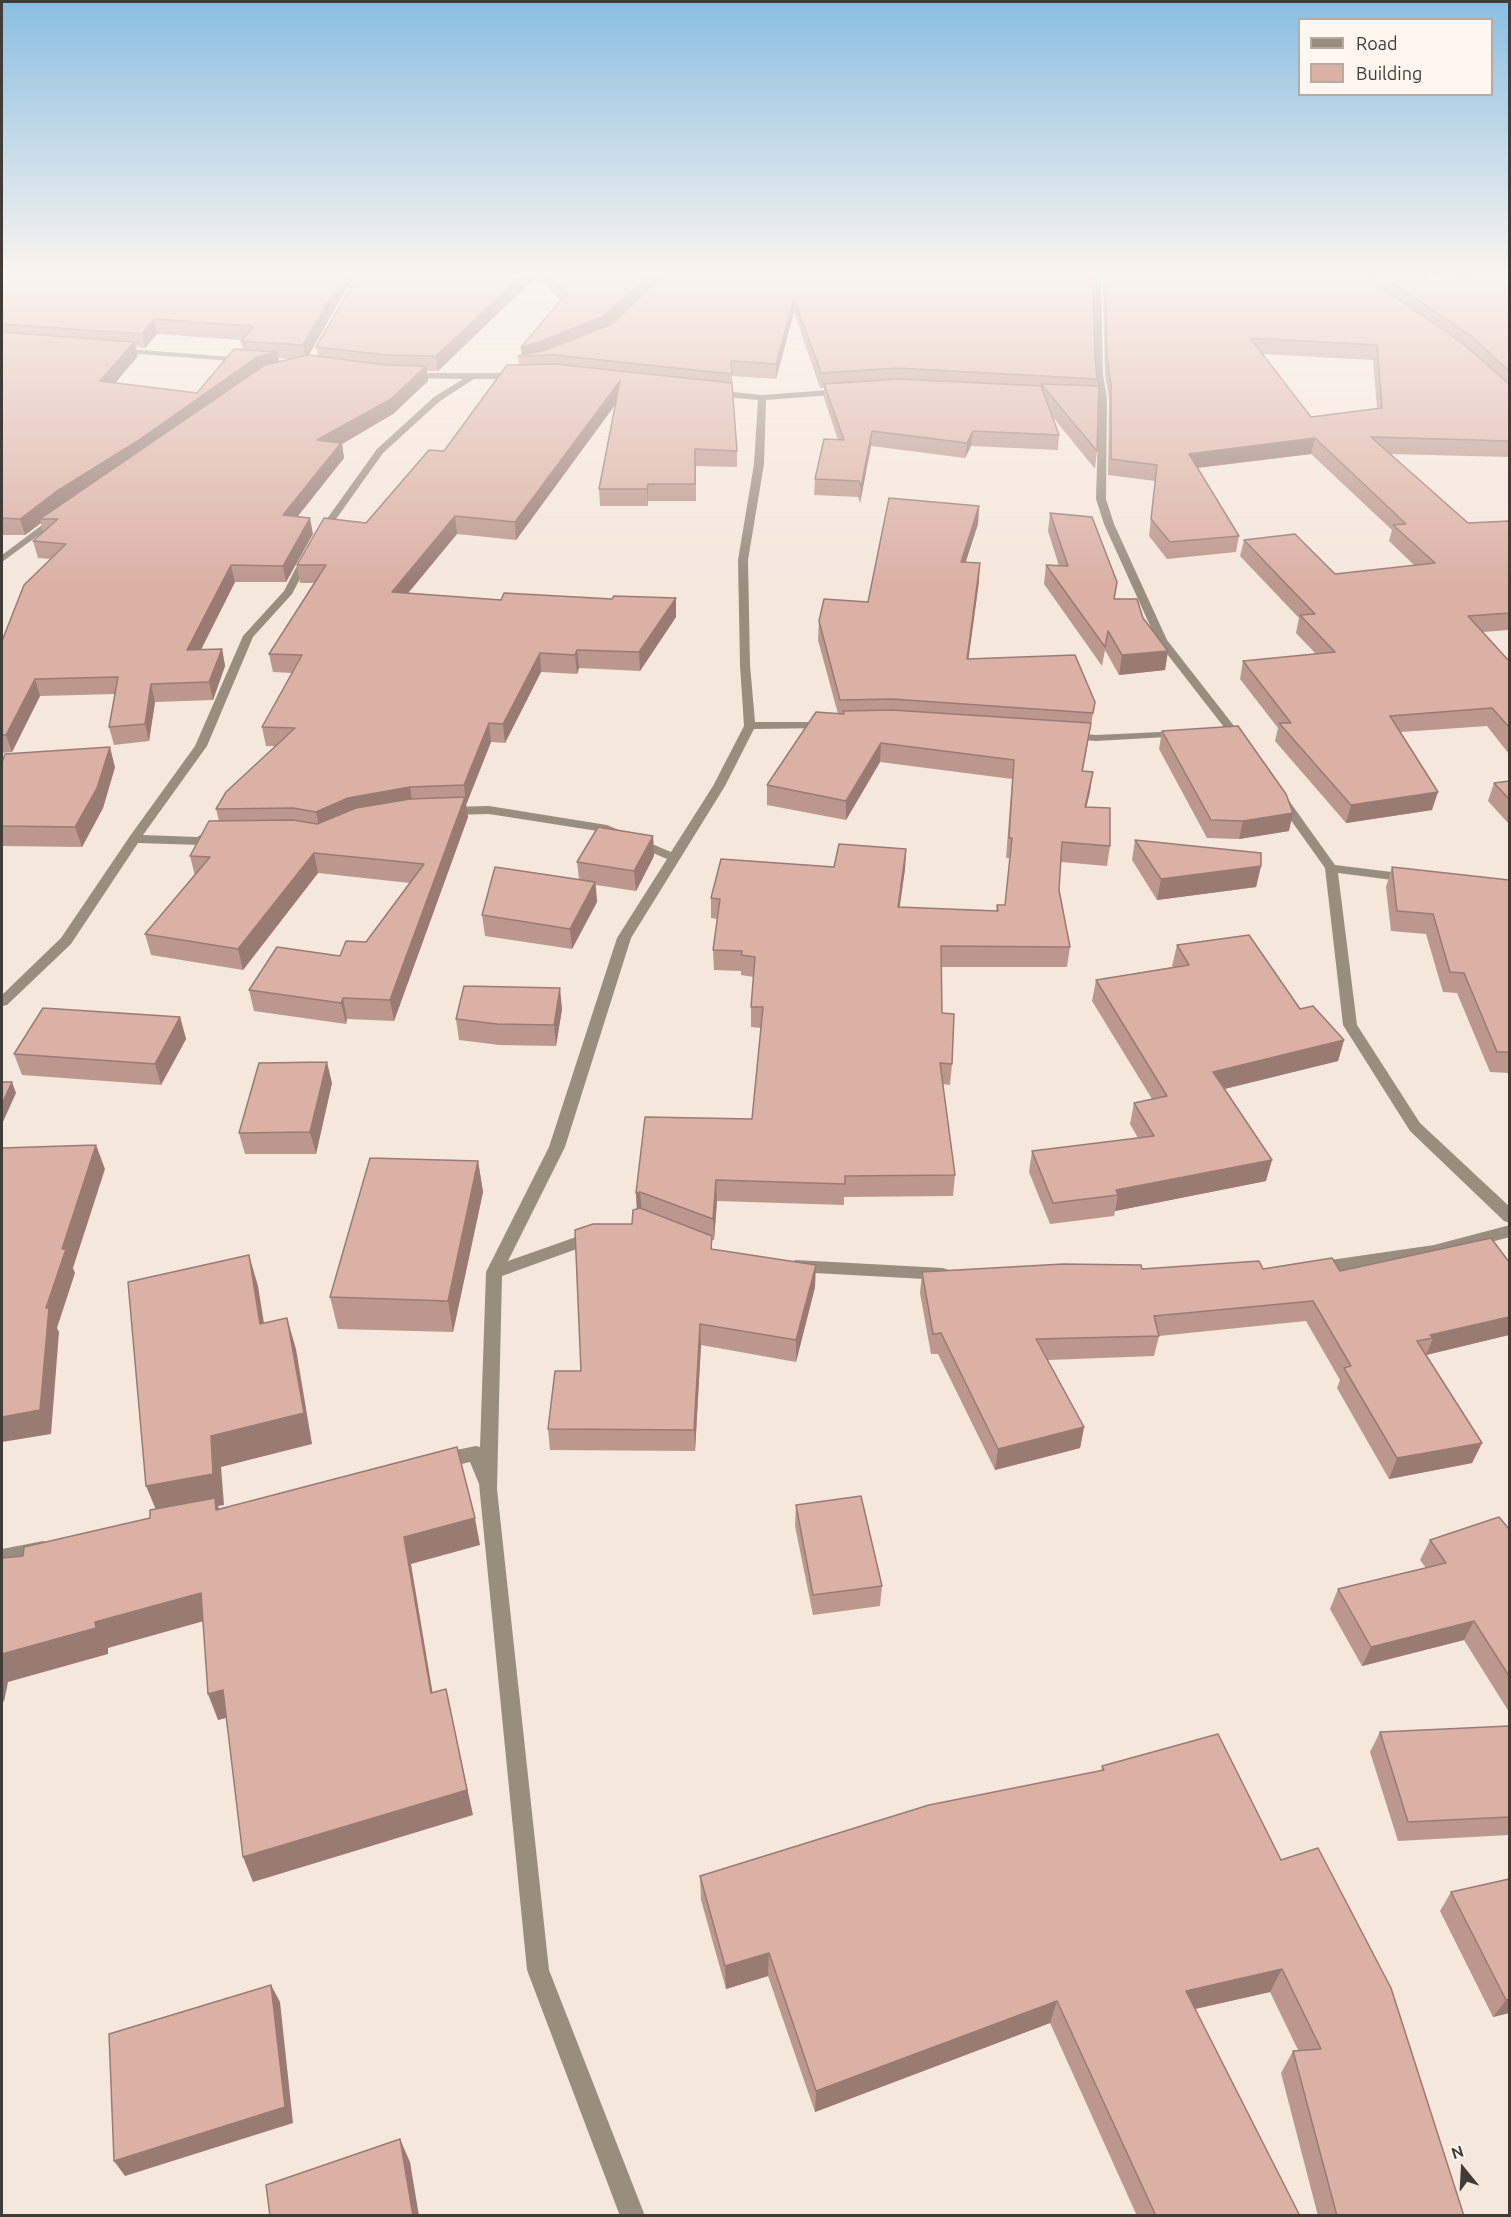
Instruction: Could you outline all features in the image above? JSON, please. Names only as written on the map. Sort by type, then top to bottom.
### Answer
[{"type":"street","points":[[2,1002],[66,941],[134,839],[201,746],[248,636],[288,592],[311,548],[380,451],[437,399],[467,378]]},
{"type":"street","points":[[1097,378],[1101,499],[1109,524],[1162,641],[1228,732],[1248,752]]},
{"type":"street","points":[[705,392],[762,398],[852,391]]},
{"type":"street","points":[[633,2216],[538,1970],[488,1490],[494,1272],[557,1147],[624,938],[719,786],[750,726],[745,665],[743,561],[759,464],[762,398]]},
{"type":"street","points":[[2,559],[66,511]]},
{"type":"street","points":[[750,726],[844,725]]},
{"type":"street","points":[[1064,736],[1096,738],[1188,734]]},
{"type":"street","points":[[1276,790],[1331,868],[1350,1025],[1415,1127],[1509,1217]]},
{"type":"street","points":[[440,811],[489,810],[607,829],[674,858]]},
{"type":"street","points":[[134,839],[200,841],[208,835],[230,835]]},
{"type":"street","points":[[1331,868],[1426,880]]},
{"type":"street","points":[[1304,1269],[1434,1251],[1509,1231]]},
{"type":"street","points":[[494,1272],[607,1233]]},
{"type":"street","points":[[774,1264],[958,1275]]},
{"type":"street","points":[[420,1467],[476,1453],[488,1490]]},
{"type":"street","points":[[2,1557],[58,1546]]},
{"type":"building","points":[[2,378],[102,378],[100,381],[197,393],[209,378],[226,378],[136,442],[57,491],[20,519],[2,518]]},
{"type":"building","points":[[245,378],[413,378],[391,399],[317,440],[341,443],[283,515],[310,518],[283,566],[231,565],[187,650],[222,649],[209,682],[151,684],[145,724],[109,727],[118,677],[35,679],[6,735],[2,735],[2,641],[24,585],[66,544],[33,541],[58,519],[40,519]]},
{"type":"building","points":[[497,378],[690,378],[732,383],[737,451],[695,449],[695,484],[648,484],[647,489],[599,489],[620,381],[515,522],[455,516],[392,592],[501,600],[504,593],[612,599],[614,596],[676,598],[639,652],[577,650],[575,655],[540,653],[503,724],[489,723],[464,785],[410,787],[348,798],[316,812],[293,808],[216,809],[226,792],[295,728],[262,727],[302,655],[269,654],[326,565],[297,565],[324,518],[366,523],[429,450],[444,451]]},
{"type":"building","points":[[1110,378],[1281,378],[1311,417],[1382,408],[1380,378],[1503,378],[1509,384],[1509,441],[1371,437],[1468,523],[1509,521],[1509,613],[1468,616],[1509,661],[1509,727],[1492,708],[1390,716],[1438,792],[1351,805],[1279,723],[1291,723],[1243,661],[1335,652],[1300,615],[1315,614],[1244,540],[1295,534],[1335,574],[1435,563],[1393,525],[1406,524],[1315,438],[1189,454],[1239,536],[1170,542],[1151,519],[1157,465],[1111,459]]},
{"type":"building","points":[[898,379],[1041,386],[1059,435],[973,431],[967,443],[872,431],[861,487],[859,481],[815,479],[824,439],[844,440],[824,384]]},
{"type":"building","points":[[1041,384],[1099,386],[1097,451]]},
{"type":"building","points":[[889,498],[979,506],[961,562],[980,563],[967,659],[1075,655],[1095,702],[1093,713],[892,699],[840,700],[819,621],[824,599],[868,602]]},
{"type":"building","points":[[1050,513],[1092,517],[1117,582],[1114,599],[1137,599],[1143,618],[1168,651],[1122,655],[1108,631],[1105,647],[1046,565],[1068,566]]},
{"type":"building","points":[[892,710],[1091,723],[1082,771],[1093,772],[1085,807],[1110,808],[1110,846],[1062,842],[1059,890],[1070,947],[941,946],[942,1013],[954,1014],[952,1064],[940,1063],[955,1175],[845,1176],[845,1184],[716,1180],[713,1219],[640,1192],[636,1193],[645,1117],[752,1119],[763,1007],[751,1007],[755,957],[741,955],[742,951],[713,950],[720,899],[711,898],[721,859],[834,867],[839,844],[906,849],[898,907],[998,911],[997,905],[1005,905],[1012,838],[1009,838],[1014,760],[881,743],[846,801],[767,785],[816,712],[844,714],[843,711]]},
{"type":"building","points":[[1238,726],[1286,794],[1293,813],[1243,821],[1211,820],[1162,731]]},
{"type":"building","points":[[110,747],[97,788],[75,827],[2,826],[2,762],[5,754]]},
{"type":"building","points":[[1509,781],[1509,799],[1494,783]]},
{"type":"building","points":[[465,797],[390,1000],[343,998],[341,1003],[249,990],[277,947],[340,956],[346,941],[366,942],[424,864],[314,853],[238,949],[145,934],[210,857],[190,856],[209,821],[293,820],[317,824],[356,808],[410,799]]},
{"type":"building","points":[[598,827],[653,836],[634,871],[577,862]]},
{"type":"building","points":[[1135,840],[1261,853],[1261,866],[1161,879]]},
{"type":"building","points":[[495,867],[595,882],[570,929],[482,915]]},
{"type":"building","points":[[1392,867],[1509,880],[1509,1052],[1497,1052],[1464,973],[1450,972],[1433,914],[1397,911]]},
{"type":"building","points":[[1249,935],[1300,1009],[1313,1006],[1344,1040],[1213,1072],[1272,1160],[1116,1190],[1118,1195],[1053,1203],[1032,1151],[1154,1136],[1134,1103],[1167,1096],[1096,980],[1189,965],[1177,945]]},
{"type":"building","points":[[464,986],[560,988],[554,1025],[497,1024],[456,1019]]},
{"type":"building","points":[[43,1008],[180,1017],[155,1064],[14,1054]]},
{"type":"building","points":[[327,1062],[310,1132],[239,1133],[259,1063]]},
{"type":"building","points":[[2,1082],[12,1082],[2,1104]]},
{"type":"building","points":[[96,1145],[62,1249],[66,1249],[46,1308],[49,1308],[40,1410],[2,1417],[2,1148]]},
{"type":"building","points":[[370,1158],[478,1161],[448,1301],[330,1297]]},
{"type":"building","points":[[640,1208],[712,1236],[711,1249],[816,1265],[796,1340],[700,1324],[694,1430],[548,1429],[555,1371],[581,1371],[575,1230],[593,1224],[632,1224],[633,1210]]},
{"type":"building","points":[[1491,1238],[1509,1262],[1509,1317],[1430,1335],[1433,1338],[1417,1341],[1482,1443],[1397,1458],[1344,1368],[1351,1366],[1313,1301],[1154,1316],[1159,1336],[1036,1339],[1084,1427],[998,1449],[941,1333],[933,1334],[922,1272],[1063,1264],[1141,1265],[1142,1269],[1259,1261],[1263,1269],[1332,1258],[1340,1271]]},
{"type":"building","points":[[249,1255],[260,1324],[287,1318],[304,1413],[211,1436],[213,1474],[146,1486],[128,1282]]},
{"type":"building","points":[[457,1447],[475,1518],[404,1537],[431,1693],[446,1689],[467,1790],[243,1857],[223,1690],[208,1694],[201,1593],[95,1622],[96,1628],[2,1654],[2,1558],[23,1556],[24,1547],[150,1518],[150,1510],[215,1498],[216,1510]]},
{"type":"building","points":[[861,1496],[882,1586],[813,1595],[796,1505]]},
{"type":"building","points":[[1499,1517],[1509,1529],[1509,1676],[1474,1621],[1371,1647],[1338,1589],[1446,1563],[1430,1540]]},
{"type":"building","points":[[1509,1726],[1509,1817],[1408,1822],[1380,1732]]},
{"type":"building","points":[[1218,1734],[1281,1860],[1318,1848],[1391,1988],[1464,2216],[1337,2216],[1293,2051],[1321,2049],[1282,1969],[1186,1991],[1300,2216],[1156,2216],[1057,2001],[816,2091],[769,1953],[725,1966],[700,1876],[929,1805],[1104,1770],[1102,1766]]},
{"type":"building","points":[[1509,1879],[1509,1999],[1506,2000],[1451,1892]]},
{"type":"building","points":[[271,1985],[285,2107],[114,2161],[109,2034]]},
{"type":"building","points":[[400,2139],[413,2216],[270,2216],[266,2185]]}]
